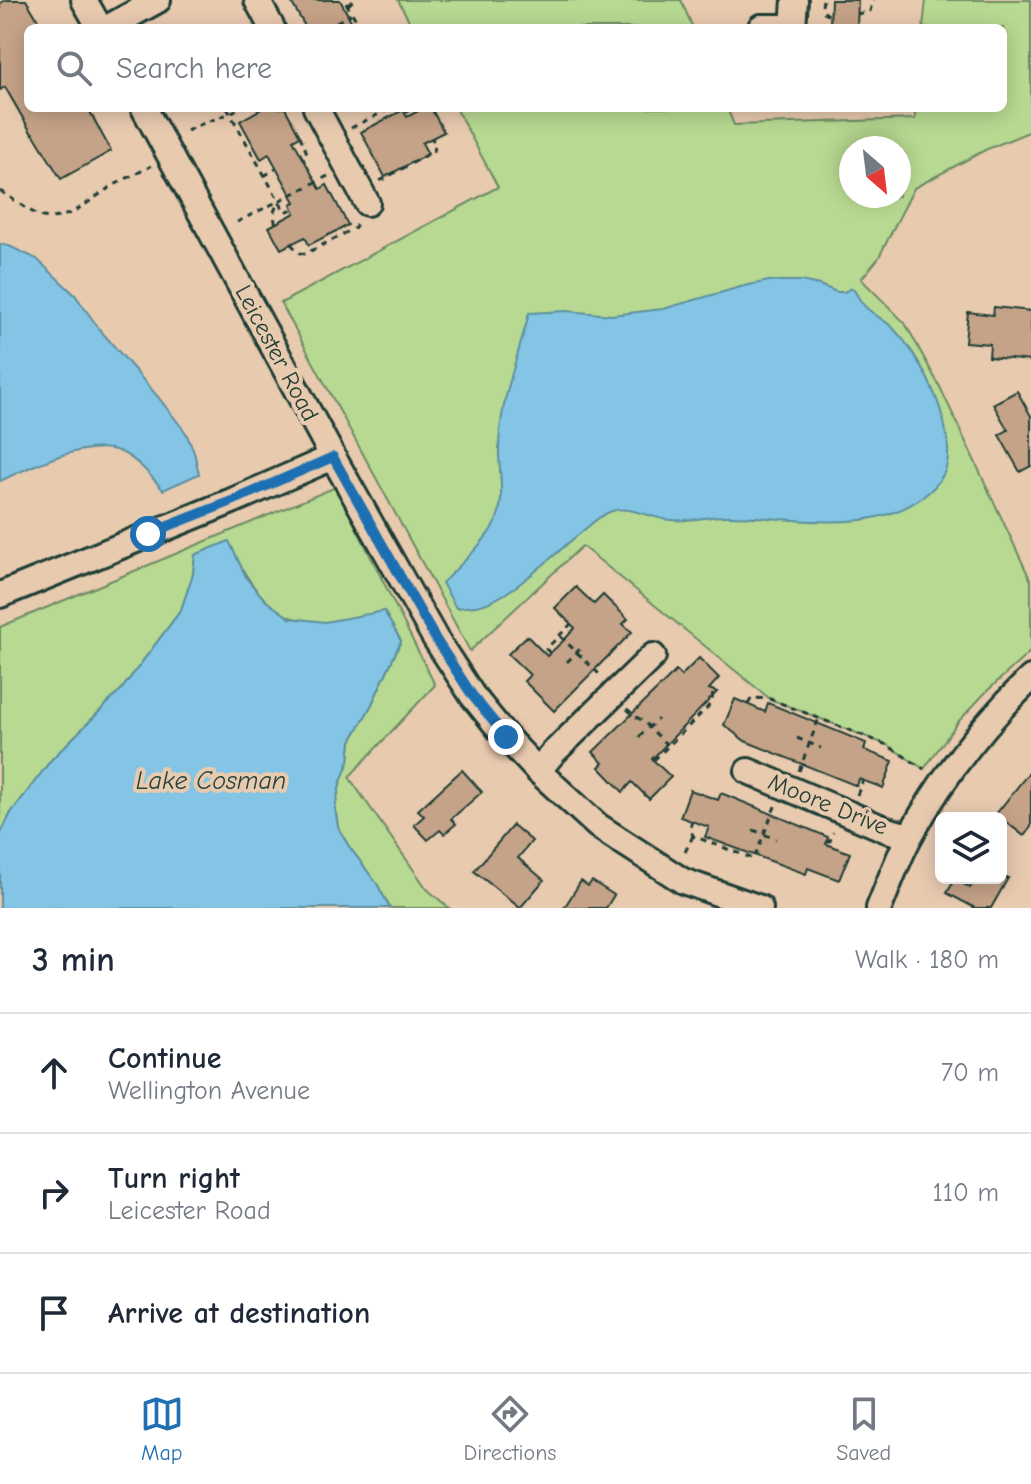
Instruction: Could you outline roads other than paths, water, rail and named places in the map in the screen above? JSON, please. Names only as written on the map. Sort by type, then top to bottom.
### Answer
[{"type":"street","points":[[84,0],[98,24]]},
{"type":"street","points":[[114,24],[158,0]]},
{"type":"street","points":[[257,0],[270,24]]},
{"type":"street","points":[[793,24],[795,0]]},
{"type":"street","name":"Leicester Road","points":[[146,112],[333,457],[435,638],[472,695],[538,771],[598,826],[683,881],[760,908]]},
{"type":"street","points":[[318,112],[364,197]]},
{"type":"street","points":[[0,595],[333,457]]},
{"type":"street","points":[[538,771],[653,656]]},
{"type":"street","points":[[879,908],[909,836],[952,766],[1006,702],[1031,678]]},
{"type":"street","name":"Moore Drive","points":[[748,771],[887,830],[909,836]]},
{"type":"water","points":[[0,244],[37,259],[75,295],[100,330],[186,433],[199,474],[163,490],[127,455],[108,449],[93,449],[60,456],[0,481]]},
{"type":"water","points":[[769,281],[801,281],[837,292],[852,288],[865,307],[890,325],[904,341],[931,385],[943,418],[947,461],[942,477],[935,486],[908,506],[858,520],[831,522],[725,516],[678,520],[627,510],[612,511],[504,594],[480,605],[456,608],[442,583],[484,539],[498,516],[502,419],[529,313],[567,311],[612,315],[663,309]]},
{"type":"water","name":"Lake Cosman","points":[[229,541],[247,579],[266,601],[290,618],[325,622],[384,611],[401,641],[351,741],[349,761],[335,808],[338,827],[390,908],[0,908],[0,835],[11,813],[52,759],[121,690],[181,610],[193,574],[195,555]]}]
